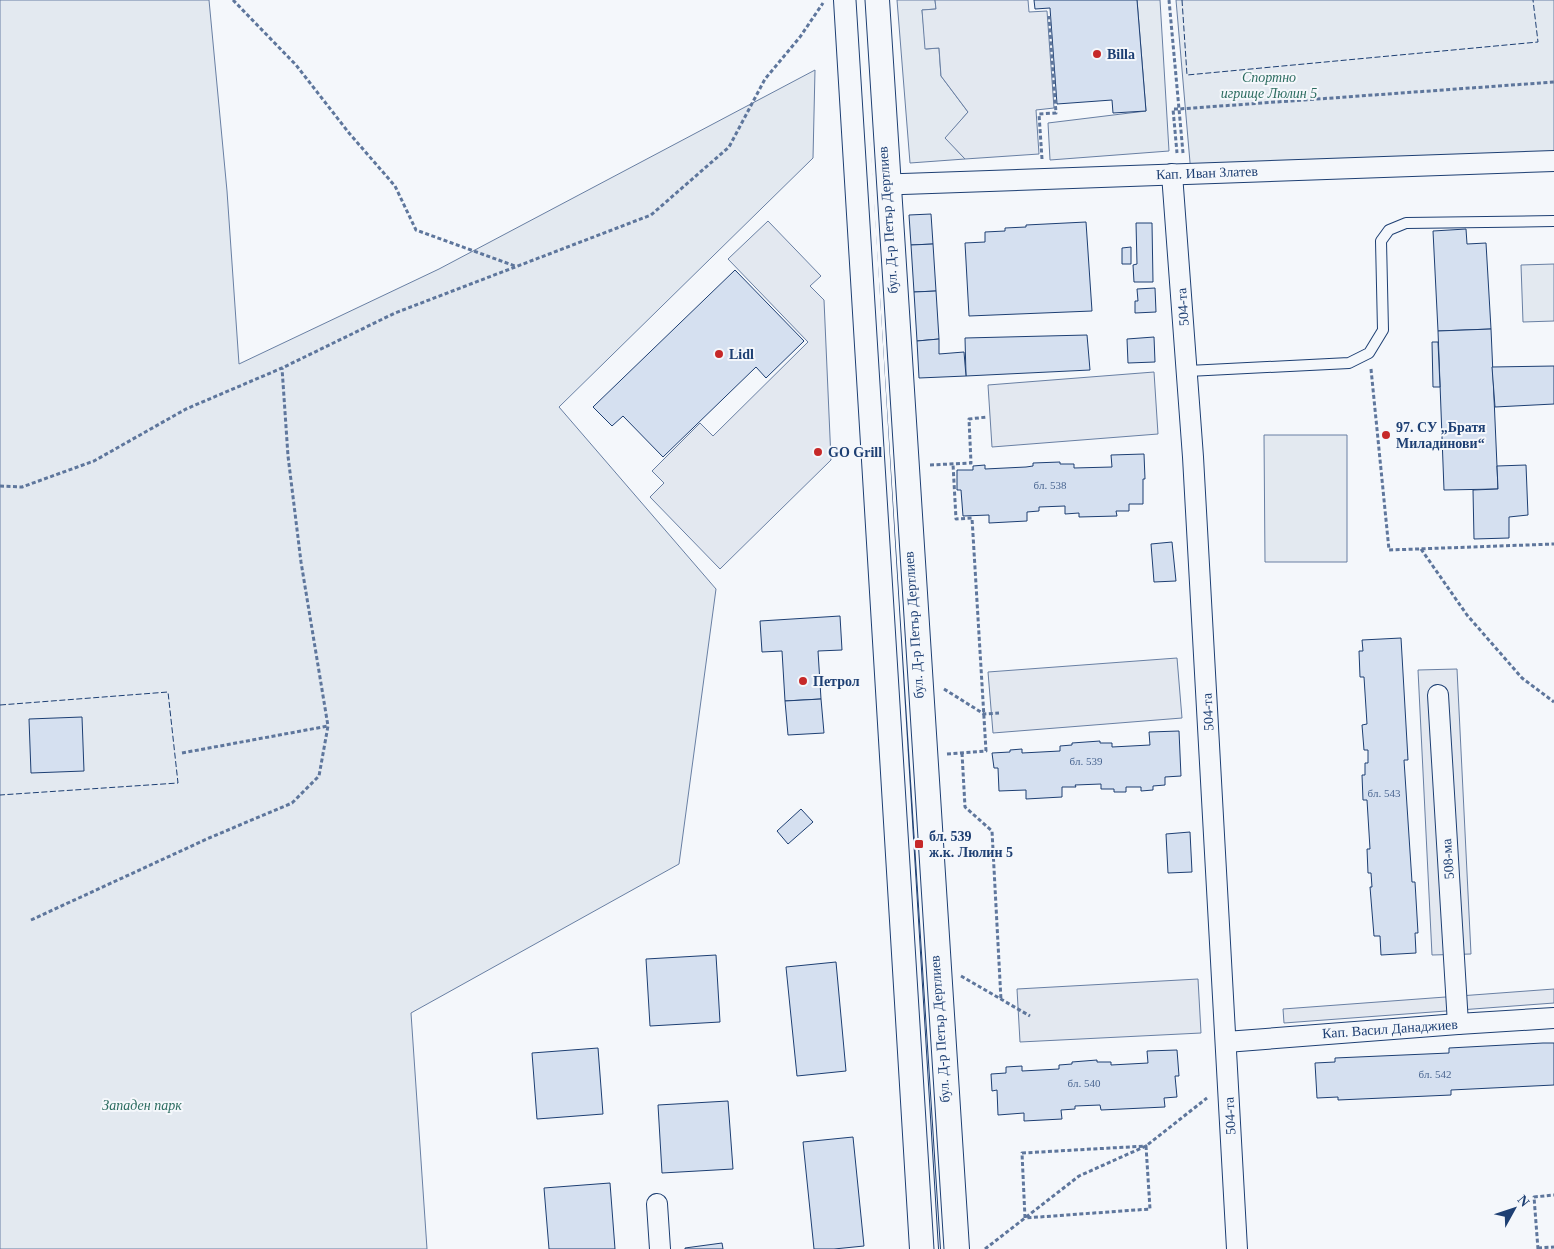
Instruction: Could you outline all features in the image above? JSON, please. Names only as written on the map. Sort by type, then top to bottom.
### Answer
[{"type":"main road","name":"бул. Д-р Петър Дертлиев","points":[[848,0],[873,185],[955,1249]]},
{"type":"main road","name":"бул. Д-р Петър Дертлиев","points":[[875,0],[873,185],[924,1249]]},
{"type":"street","name":"Кап. Иван Златев","points":[[873,185],[1554,161]]},
{"type":"street","name":"504-та","points":[[1176,174],[1237,1249]]},
{"type":"street","name":"508-ма","points":[[1438,695],[1458,1024]]},
{"type":"street","name":"Кап. Васил Данаджиев","points":[[1226,1042],[1554,1018]]},
{"type":"street","points":[[656,1204],[660,1249]]},
{"type":"lane","points":[[1188,372],[1349,363],[1369,353],[1383,330],[1381,241],[1389,230],[1406,223],[1554,221]]},
{"type":"path","points":[[233,0],[296,65],[349,133],[395,186],[416,230],[516,266]]},
{"type":"path","points":[[0,486],[22,487],[94,461],[186,409],[282,368],[394,313],[651,215],[729,147],[766,79],[800,38],[824,0]]},
{"type":"path","points":[[1170,0],[1181,136]]},
{"type":"path","points":[[1044,179],[1039,114],[1056,113],[1049,16]]},
{"type":"path","points":[[1176,174],[1173,110],[1554,82]]},
{"type":"path","points":[[1369,353],[1389,550],[1554,544]]},
{"type":"path","points":[[32,920],[209,838],[292,803],[319,776],[328,726],[301,562],[288,456],[282,368]]},
{"type":"path","points":[[921,466],[971,463],[969,419],[987,418]]},
{"type":"path","points":[[940,754],[986,752],[972,518],[956,519],[953,464]]},
{"type":"path","points":[[1420,549],[1467,615],[1522,678],[1554,702]]},
{"type":"path","points":[[944,689],[984,714],[999,713]]},
{"type":"path","points":[[182,753],[328,726]]},
{"type":"path","points":[[962,753],[965,807],[992,831],[1001,1000]]},
{"type":"path","points":[[954,972],[1030,1016]]},
{"type":"path","points":[[986,1249],[1079,1176],[1146,1146],[1211,1095]]},
{"type":"path","points":[[1025,1218],[1150,1209],[1146,1146]]},
{"type":"path","points":[[1025,1218],[1022,1153],[1146,1146]]},
{"type":"path","points":[[1554,1195],[1534,1197],[1538,1249],[1554,1247]]},
{"type":"green space","name":"Западен парк","points":[[0,0],[209,0],[227,191],[239,364],[439,269],[815,70],[813,158],[559,407],[716,589],[679,864],[411,1013],[427,1249],[0,1249]]},
{"type":"green space","points":[[897,0],[935,0],[936,9],[922,10],[926,49],[939,48],[941,76],[968,112],[946,138],[965,159],[910,163]]},
{"type":"green space","points":[[1137,0],[1160,0],[1169,151],[1050,160],[1048,123],[1146,111]]},
{"type":"green space","name":"Спортно игрище Люлин 5","points":[[1176,0],[1554,0],[1554,161],[1191,174]]},
{"type":"green space","points":[[1554,264],[1554,321],[1523,322],[1521,265]]},
{"type":"green space","points":[[1264,435],[1347,435],[1347,562],[1265,562]]},
{"type":"shaded area","points":[[935,0],[1028,0],[1029,12],[1047,11],[1054,108],[1036,110],[1039,154],[965,159],[945,138],[968,112],[941,76],[939,48],[925,49],[922,10],[936,9]]},
{"type":"shaded area","points":[[768,221],[821,276],[810,286],[824,300],[831,460],[720,569],[650,497],[664,483],[652,471],[700,423],[713,436],[808,342],[728,259]]},
{"type":"shaded area","points":[[1154,372],[1158,434],[992,447],[988,385]]},
{"type":"shaded area","points":[[1177,658],[1182,718],[993,733],[988,672]]},
{"type":"shaded area","points":[[1457,669],[1471,954],[1432,955],[1418,670]]},
{"type":"shaded area","points":[[1198,979],[1201,1033],[1020,1042],[1017,989]]},
{"type":"shaded area","points":[[1554,989],[1554,1003],[1284,1023],[1283,1009]]},
{"type":"building","name":"Billa","points":[[1034,0],[1137,0],[1146,111],[1113,113],[1112,100],[1057,104],[1050,8],[1035,9]]},
{"type":"building","points":[[931,214],[933,244],[911,245],[909,215]]},
{"type":"building","points":[[1086,222],[1092,311],[969,316],[965,243],[985,242],[985,232],[1005,231],[1005,228]]},
{"type":"building","points":[[1136,223],[1152,223],[1153,282],[1134,282],[1133,265],[1137,264]]},
{"type":"building","points":[[1466,229],[1467,244],[1486,243],[1491,329],[1438,331],[1433,231]]},
{"type":"building","points":[[933,244],[936,291],[914,292],[911,245]]},
{"type":"building","points":[[1131,247],[1131,264],[1122,264],[1122,248]]},
{"type":"building","name":"Lidl","points":[[735,270],[804,341],[766,378],[756,367],[663,457],[623,416],[612,426],[593,407]]},
{"type":"building","points":[[1155,288],[1156,312],[1135,313],[1135,301],[1138,301],[1137,289]]},
{"type":"building","points":[[936,291],[939,339],[917,341],[914,292]]},
{"type":"building","points":[[1491,329],[1498,489],[1444,490],[1438,331]]},
{"type":"building","points":[[1087,335],[1090,370],[966,376],[965,338]]},
{"type":"building","points":[[1154,337],[1155,362],[1128,363],[1127,339]]},
{"type":"building","points":[[939,339],[939,354],[964,352],[966,376],[919,378],[917,341]]},
{"type":"building","points":[[1432,342],[1438,342],[1440,387],[1433,387]]},
{"type":"building","points":[[1554,366],[1554,404],[1495,407],[1492,367]]},
{"type":"building","points":[[1144,454],[1143,504],[1129,504],[1129,511],[1116,511],[1117,516],[1079,517],[1079,513],[1065,514],[1065,506],[1039,507],[1039,511],[1027,512],[1027,521],[989,523],[989,515],[963,516],[961,490],[957,490],[957,470],[973,470],[973,466],[985,465],[985,469],[1026,467],[1033,466],[1033,463],[1060,462],[1060,464],[1074,464],[1074,468],[1112,467],[1111,455]]},
{"type":"building","points":[[1526,465],[1528,515],[1509,517],[1509,538],[1474,539],[1473,490],[1498,489],[1497,466]]},
{"type":"building","points":[[1172,542],[1176,581],[1154,582],[1151,544]]},
{"type":"building","points":[[840,616],[842,650],[818,651],[821,699],[785,701],[782,651],[762,652],[760,621]]},
{"type":"building","points":[[1401,638],[1408,760],[1404,760],[1412,882],[1415,882],[1418,933],[1415,933],[1416,953],[1381,955],[1380,936],[1374,936],[1370,887],[1372,887],[1371,873],[1368,873],[1367,849],[1370,849],[1367,800],[1363,800],[1362,775],[1365,775],[1365,763],[1368,763],[1368,750],[1364,750],[1362,725],[1367,724],[1364,677],[1360,677],[1359,651],[1363,651],[1362,640]]},
{"type":"building","points":[[821,699],[824,733],[788,735],[785,701]]},
{"type":"building","points":[[82,717],[84,771],[31,773],[29,719]]},
{"type":"building","points":[[1179,731],[1181,776],[1165,777],[1165,785],[1153,786],[1153,790],[1141,791],[1141,787],[1126,787],[1126,792],[1114,792],[1114,789],[1101,789],[1101,784],[1075,785],[1076,787],[1062,787],[1062,797],[1026,799],[1026,790],[999,791],[998,768],[994,768],[992,753],[1022,749],[1022,753],[1060,751],[1060,746],[1072,745],[1072,743],[1100,741],[1100,743],[1112,743],[1112,747],[1150,745],[1149,732]]},
{"type":"building","points":[[801,809],[813,822],[788,844],[777,831]]},
{"type":"building","points":[[1190,832],[1192,872],[1168,873],[1166,834]]},
{"type":"building","points":[[716,955],[720,1022],[650,1026],[646,959]]},
{"type":"building","points":[[836,962],[846,1071],[797,1076],[786,967]]},
{"type":"building","points":[[1554,1043],[1554,1085],[1451,1090],[1451,1095],[1338,1100],[1338,1097],[1317,1098],[1315,1063],[1335,1062],[1335,1058],[1449,1053],[1449,1048]]},
{"type":"building","points":[[598,1048],[603,1114],[537,1119],[532,1053]]},
{"type":"building","points":[[1177,1050],[1179,1076],[1175,1076],[1177,1097],[1164,1098],[1165,1107],[1101,1110],[1100,1105],[1075,1106],[1075,1109],[1061,1110],[1062,1119],[1024,1121],[1024,1113],[998,1115],[997,1090],[992,1091],[991,1074],[1006,1073],[1006,1067],[1022,1066],[1022,1071],[1059,1069],[1059,1065],[1097,1060],[1097,1062],[1111,1062],[1111,1065],[1148,1063],[1147,1051]]},
{"type":"building","points":[[728,1101],[733,1169],[662,1173],[658,1105]]},
{"type":"building","points":[[853,1137],[864,1246],[814,1249],[803,1142]]},
{"type":"building","points":[[610,1183],[615,1249],[549,1249],[544,1188]]},
{"type":"building","points":[[722,1243],[723,1249],[685,1249],[685,1248]]},
{"type":"tram line","points":[[856,0],[934,1249]]},
{"type":"tram line","points":[[865,0],[944,1249]]},
{"type":"fence","points":[[1182,0],[1187,75],[1538,42],[1533,0]]},
{"type":"fence","points":[[0,705],[168,692],[178,783],[0,795]]},
{"type":"place","name":"Billa","points":[[1097,54]]},
{"type":"place","name":"Lidl","points":[[719,354]]},
{"type":"place","name":"97. СУ „Братя Миладинови“","points":[[1386,435]]},
{"type":"place","name":"GO Grill","points":[[818,452]]},
{"type":"place","name":"Петрол","points":[[803,681]]},
{"type":"place","name":"бл. 539 ж.к. Люлин 5","points":[[919,844]]}]
